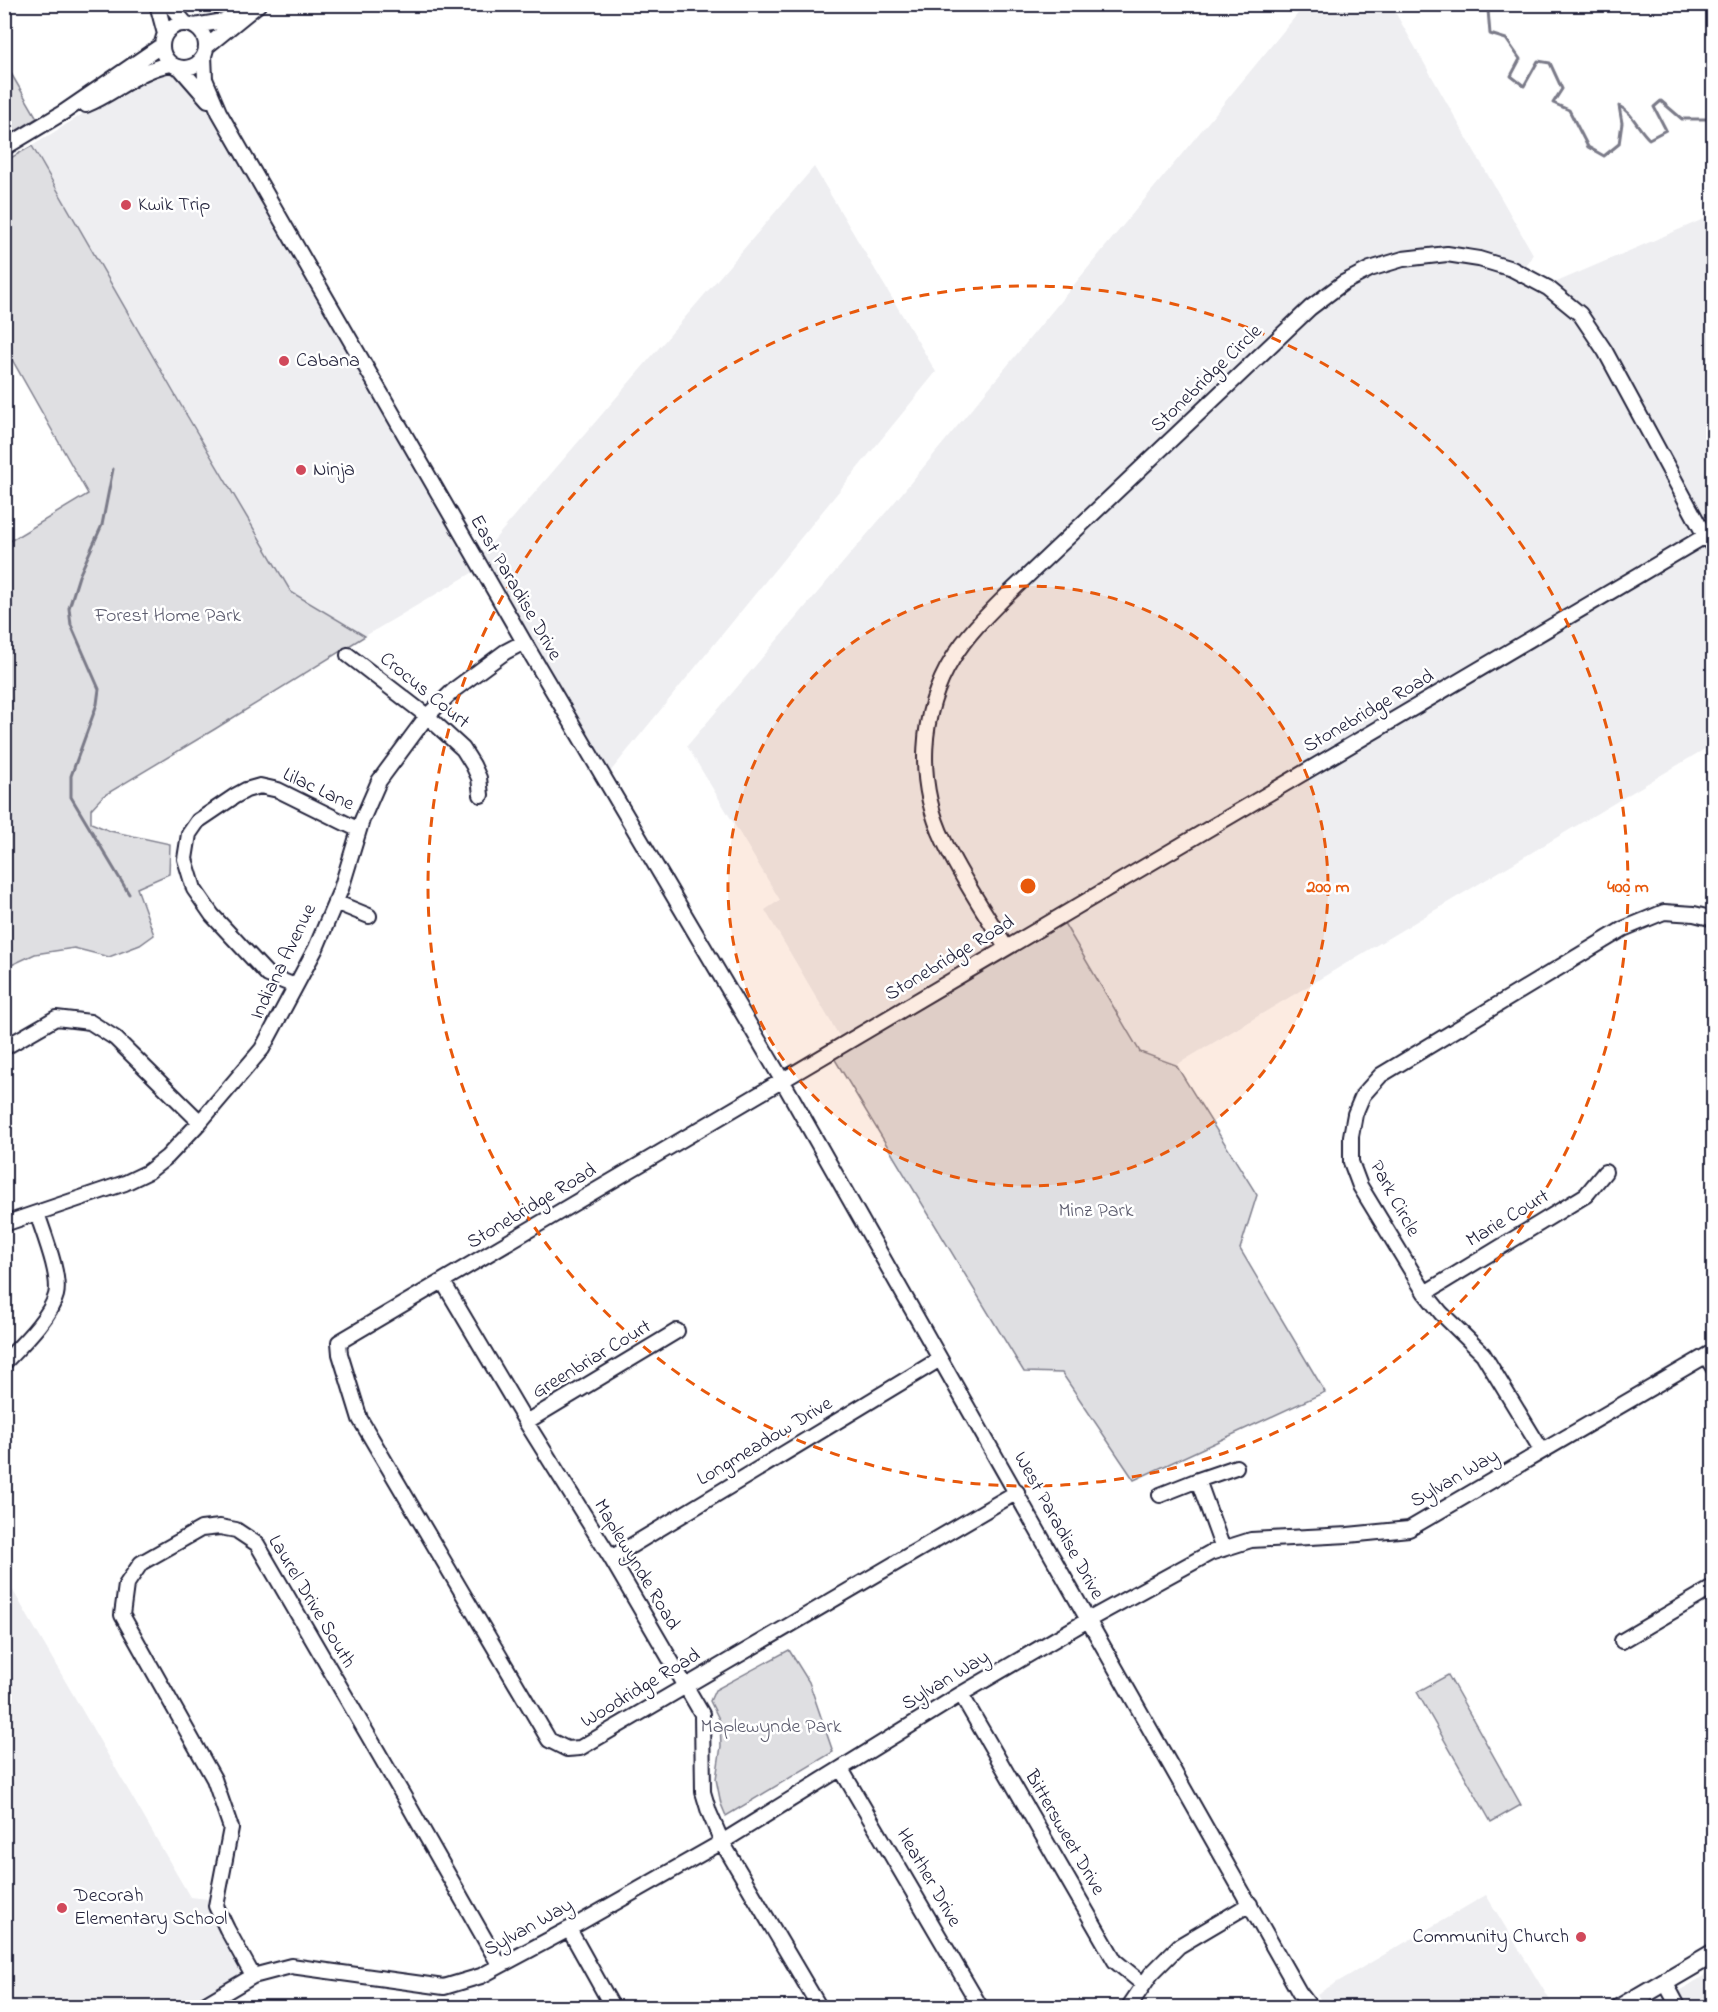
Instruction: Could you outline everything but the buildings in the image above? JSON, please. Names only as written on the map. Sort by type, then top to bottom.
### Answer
[{"type":"main road","points":[[1620,2007],[1713,1953]]},
{"type":"street","points":[[157,4],[166,59],[176,66]]},
{"type":"street","points":[[169,4],[190,25],[201,31],[205,39],[205,51]]},
{"type":"street","points":[[4,147],[64,112],[163,40],[171,28],[224,21],[251,4]]},
{"type":"street","points":[[64,112],[105,96],[149,69],[190,67],[198,63],[205,51],[259,4]]},
{"type":"street","name":"East Paradise Drive","points":[[205,51],[205,79],[219,112],[524,642],[782,1080]]},
{"type":"street","name":"East Paradise Drive","points":[[176,66],[219,112]]},
{"type":"street","name":"Stonebridge Circle","points":[[1006,948],[944,843],[935,821],[927,789],[924,759],[928,720],[938,685],[965,640],[1003,599],[1310,308],[1343,283],[1370,269],[1403,259],[1447,254],[1479,259],[1512,268],[1548,288],[1580,314],[1605,351],[1709,541]]},
{"type":"street","name":"Stonebridge Road","points":[[339,1342],[1006,948],[1709,541]]},
{"type":"street","name":"Indiana Avenue","points":[[4,1224],[125,1183],[148,1172],[167,1157],[200,1122],[262,1049],[316,948],[379,781],[427,716],[455,689],[505,652],[524,642]]},
{"type":"street","name":"Crocus Court","points":[[348,655],[427,716],[462,749],[479,778],[481,795]]},
{"type":"street","name":"Lilac Lane","points":[[295,986],[267,975],[212,915],[194,889],[185,859],[189,834],[198,821],[235,796],[260,786],[278,790],[359,830]]},
{"type":"street","points":[[335,902],[369,916]]},
{"type":"street","name":"Park Circle","points":[[1542,1451],[1483,1354],[1441,1313],[1425,1293],[1360,1186],[1351,1162],[1351,1136],[1355,1114],[1363,1095],[1381,1075],[1623,929],[1664,912],[1694,914],[1713,919]]},
{"type":"street","points":[[4,1048],[56,1018],[90,1022],[115,1038],[200,1122]]},
{"type":"street","name":"West Paradise Drive","points":[[782,1080],[1299,1992],[1311,2007]]},
{"type":"street","name":"Marie Court","points":[[1425,1293],[1586,1195],[1605,1172]]},
{"type":"street","points":[[4,1363],[42,1320],[56,1294],[54,1270],[37,1212]]},
{"type":"street","name":"Maplewynde Road","points":[[443,1282],[526,1422],[611,1558],[702,1714],[703,1792],[722,1842],[820,2007]]},
{"type":"street","name":"Greenbriar Court","points":[[526,1422],[677,1331]]},
{"type":"street","name":"Woodridge Road","points":[[339,1342],[340,1354],[360,1419],[549,1740],[567,1749],[580,1748],[1017,1492]]},
{"type":"street","points":[[1710,1353],[1713,1369]]},
{"type":"street","name":"Sylvan Way","points":[[199,2007],[253,1976],[291,1966],[444,1987],[481,1976],[722,1842],[961,1694],[1210,1553],[1251,1540],[1348,1535],[1409,1528],[1710,1353]]},
{"type":"street","name":"Longmeadow Drive","points":[[611,1558],[940,1359]]},
{"type":"street","points":[[1161,1496],[1236,1467]]},
{"type":"street","points":[[1198,1480],[1223,1549]]},
{"type":"street","name":"Laurel Drive South","points":[[253,1976],[226,1929],[216,1906],[231,1828],[214,1779],[122,1615],[126,1584],[141,1563],[201,1529],[220,1527],[236,1530],[257,1544],[500,1966]]},
{"type":"street","points":[[1622,1641],[1713,1587]]},
{"type":"street","name":"Bittersweet Drive","points":[[961,1694],[1115,1961],[1143,1984]]},
{"type":"street","name":"Heather Drive","points":[[841,1769],[981,2007]]},
{"type":"street","points":[[1128,2007],[1143,1984],[1179,1946],[1250,1904]]},
{"type":"street","points":[[569,1929],[613,2007]]},
{"type":"street","points":[[1665,1982],[1679,2007]]},
{"type":"street","name":"West Paradise Drive","points":[[1299,1992],[1303,2007]]},
{"type":"shaded area","points":[[1305,5],[1391,5],[1533,254],[1519,279],[1538,290],[1713,215],[1713,744],[1176,1065],[1140,1052],[1056,911],[841,1039],[765,910],[780,900],[687,746],[893,504]]},
{"type":"shaded area","points":[[172,71],[181,76],[189,85],[211,115],[477,570],[365,636],[291,592],[32,146],[140,78]]},
{"type":"shaded area","points":[[814,167],[936,372],[610,772],[483,553]]},
{"type":"shaded area","points":[[4,1575],[190,1897],[208,1899],[216,1923],[239,1964],[241,1971],[236,1976],[181,2007],[5,2007]]},
{"type":"shaded area","points":[[1486,1895],[1554,2007],[1325,2007],[1317,1994]]},
{"type":"shaded area","points":[[1713,1970],[1713,2007],[1651,2008],[1702,1977]]},
{"type":"green space","points":[[5,63],[37,118],[4,138]]},
{"type":"green space","name":"Forest Home Park","points":[[32,146],[291,592],[365,636],[103,796],[91,809],[91,823],[110,831],[170,844],[169,874],[137,888],[154,935],[140,945],[109,957],[74,948],[35,954],[5,968],[5,544],[88,494],[5,347],[5,161]]},
{"type":"green space","name":"Minz Park","points":[[1064,923],[1140,1052],[1176,1065],[1257,1195],[1240,1249],[1325,1392],[1134,1480],[1062,1373],[1024,1372],[834,1058]]},
{"type":"green space","name":"Maplewynde Park","points":[[789,1650],[809,1682],[833,1752],[726,1816],[716,1779],[721,1746],[720,1721],[710,1701],[715,1690]]},
{"type":"green space","points":[[1448,1675],[1521,1805],[1491,1822],[1417,1692]]},
{"type":"waterway","points":[[1481,4],[1488,10],[1490,34],[1506,39],[1520,59],[1511,76],[1524,86],[1538,61],[1550,63],[1562,89],[1553,103],[1569,110],[1588,147],[1604,156],[1619,144],[1622,123],[1619,106],[1628,112],[1649,139],[1666,130],[1654,107],[1661,101],[1682,119],[1714,119]]},
{"type":"waterway","points":[[113,469],[102,525],[79,576],[69,608],[71,625],[99,689],[97,704],[71,776],[71,797],[129,894]]},
{"type":"place","name":"Kwik Trip","points":[[126,205]]},
{"type":"place","name":"Cabana","points":[[284,361]]},
{"type":"place","name":"Ninja","points":[[301,470]]},
{"type":"place","name":"Decorah Elementary School","points":[[62,1908]]},
{"type":"place","name":"Community Church","points":[[1581,1937]]}]
